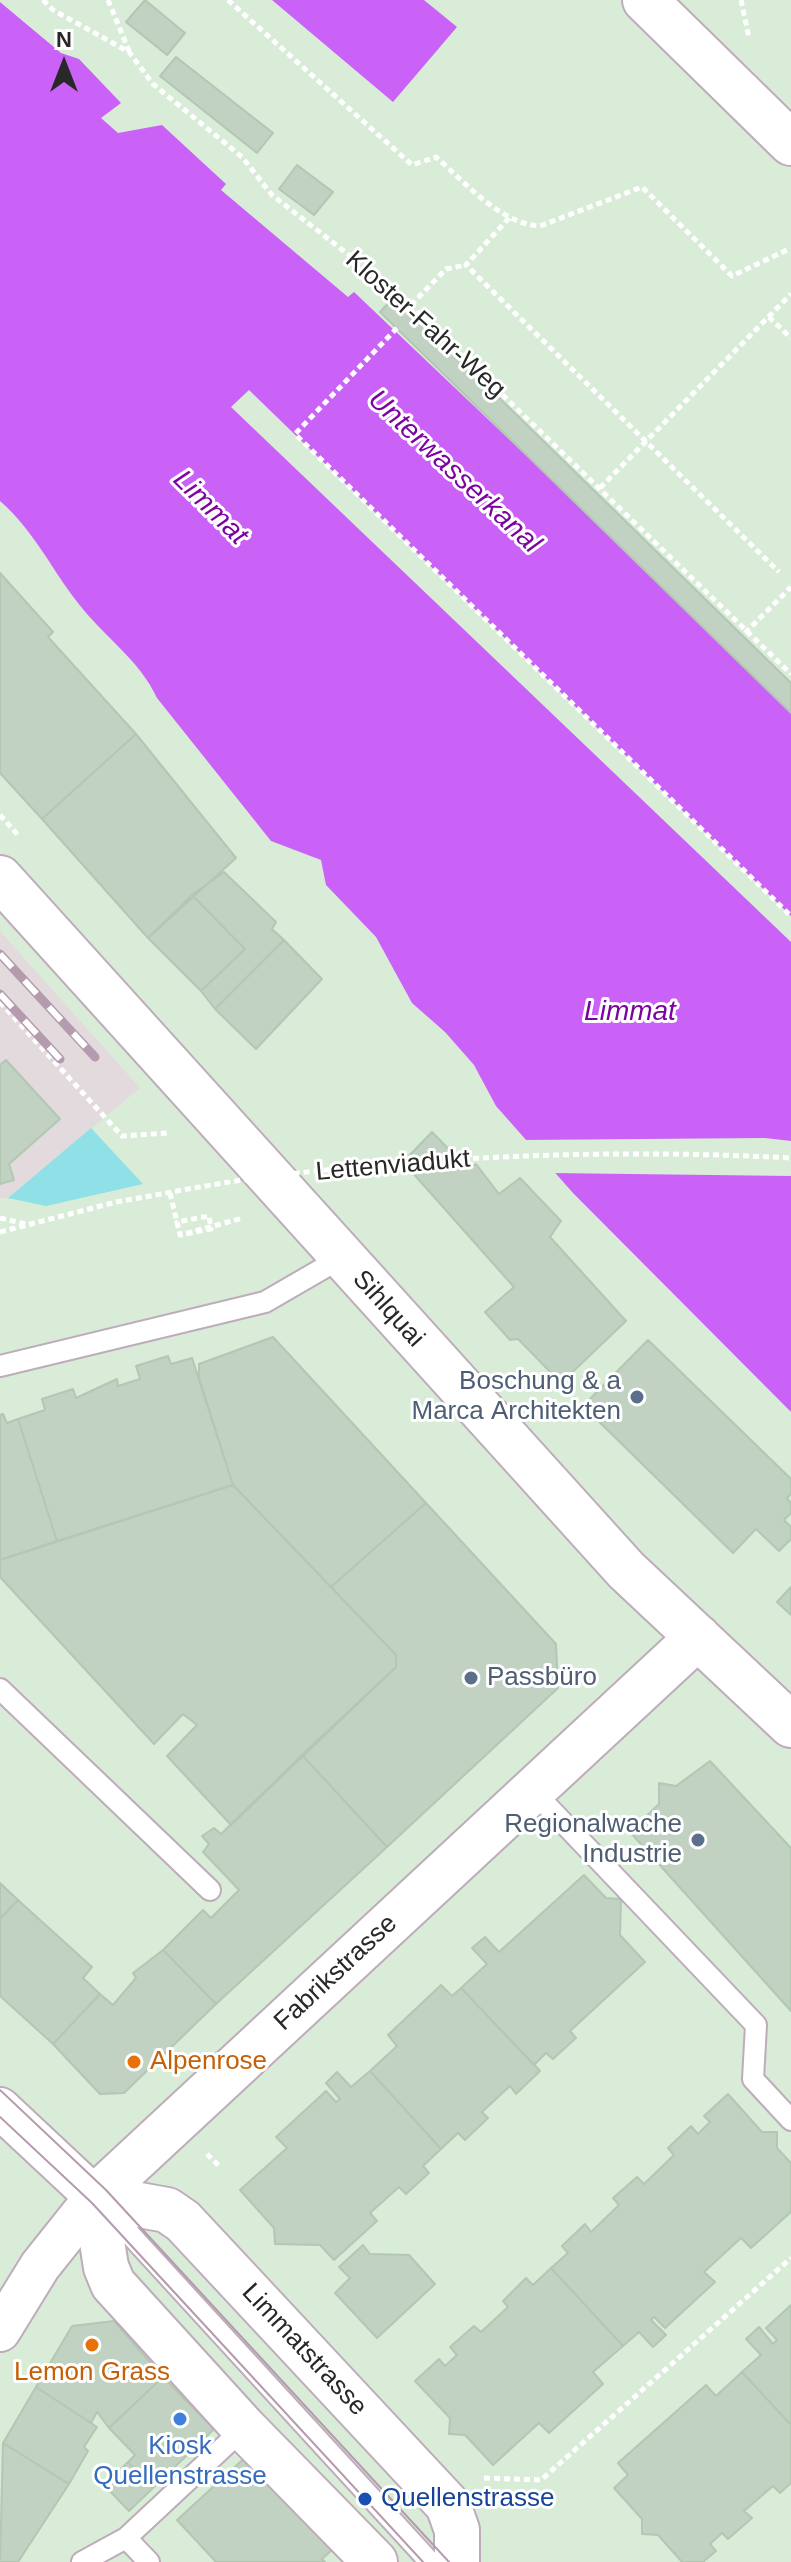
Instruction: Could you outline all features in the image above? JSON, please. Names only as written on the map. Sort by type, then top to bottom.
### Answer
[{"type":"street","points":[[645,0],[791,143]]},
{"type":"street","name":"Sihlquai","points":[[0,878],[626,1570],[791,1725]]},
{"type":"street","name":"Fabrikstrasse","points":[[0,2331],[40,2266],[95,2197],[698,1637]]},
{"type":"street","name":"Limmatstrasse","points":[[0,2108],[95,2197],[167,2210],[183,2221],[448,2505],[457,2530],[457,2562]]},
{"type":"street","points":[[95,2197],[106,2267],[113,2284],[244,2428],[375,2562]]},
{"type":"lane","points":[[0,1366],[265,1302],[341,1258]]},
{"type":"lane","points":[[4,1701],[210,1890]]},
{"type":"lane","points":[[533,1791],[756,2025],[753,2079],[791,2120]]},
{"type":"lane","name":"Limmatstrasse","points":[[95,2197],[430,2562]]},
{"type":"lane","points":[[82,2562],[126,2538],[244,2428]]},
{"type":"lane","points":[[126,2538],[149,2562]]},
{"type":"path","name":"Kloster-Fahr-Weg","points":[[43,0],[53,10],[129,52],[153,84],[242,157],[272,195],[411,305],[745,633],[791,674]]},
{"type":"path","points":[[108,0],[129,52]]},
{"type":"path","points":[[228,0],[412,165],[436,157],[509,218],[524,226],[540,226],[642,187],[732,276],[789,249]]},
{"type":"path","points":[[741,0],[750,26]]},
{"type":"path","points":[[411,305],[446,269],[466,265],[509,218]]},
{"type":"path","points":[[466,265],[645,445],[779,572]]},
{"type":"path","points":[[600,488],[791,294]]},
{"type":"path","points":[[769,317],[791,338]]},
{"type":"path","points":[[397,328],[295,434],[791,916]]},
{"type":"path","points":[[745,633],[791,587]]},
{"type":"path","points":[[0,1002],[122,1136],[167,1133],[177,1143]]},
{"type":"path","name":"Lettenviadukt","points":[[0,1232],[116,1202],[288,1174],[489,1158],[676,1154],[791,1158]]},
{"type":"path","points":[[205,1175],[224,1197]]},
{"type":"path","points":[[170,1193],[180,1235],[243,1218]]},
{"type":"path","points":[[234,1208],[252,1229]]},
{"type":"path","points":[[209,1216],[211,1229],[180,1235],[177,1222],[209,1216]]},
{"type":"path","points":[[0,1218],[28,1224]]},
{"type":"path","points":[[477,2478],[541,2480],[791,2258]]},
{"type":"shaded area","points":[[0,931],[140,1088],[8,1198],[0,1198]]},
{"type":"shaded area","points":[[91,1128],[143,1184],[46,1206],[8,1198]]},
{"type":"water","points":[[272,0],[424,0],[457,27],[393,102]]},
{"type":"water","name":"Limmat","points":[[0,2],[61,53],[79,59],[121,103],[101,118],[118,133],[162,125],[226,184],[221,190],[348,297],[354,292],[791,707],[791,916],[249,390],[231,407],[791,942],[791,1412],[573,1193],[496,1106],[474,1065],[445,1032],[412,1003],[376,937],[326,885],[321,860],[271,841],[157,698],[141,671],[78,603],[33,537],[0,501]]},
{"type":"pier","points":[[765,1138],[791,1141],[791,1176],[550,1173],[521,1140]]},
{"type":"building","points":[[145,0],[185,33],[167,55],[126,22]]},
{"type":"building","points":[[176,57],[273,133],[257,153],[160,76]]},
{"type":"building","points":[[297,165],[333,192],[314,215],[279,189]]},
{"type":"building","points":[[395,296],[791,683],[791,713],[380,312]]},
{"type":"building","points":[[0,573],[53,632],[48,637],[136,734],[42,819],[0,773]]},
{"type":"building","points":[[136,734],[236,858],[148,938],[42,819]]},
{"type":"building","points":[[224,872],[276,922],[272,929],[284,940],[215,1009],[201,991],[245,949],[192,895]]},
{"type":"building","points":[[192,895],[245,949],[201,991],[148,938]]},
{"type":"building","points":[[284,940],[322,979],[256,1049],[215,1009]]},
{"type":"building","points":[[6,1060],[60,1119],[9,1164],[14,1180],[0,1184],[0,1065]]},
{"type":"building","points":[[432,1132],[468,1169],[476,1164],[499,1194],[520,1178],[561,1221],[550,1237],[626,1321],[561,1383],[518,1339],[510,1340],[485,1312],[514,1287],[403,1162]]},
{"type":"building","points":[[273,1337],[426,1503],[331,1587],[233,1485],[199,1378],[199,1364]]},
{"type":"building","points":[[648,1340],[791,1479],[791,1494],[787,1498],[791,1503],[791,1513],[784,1520],[791,1527],[791,1539],[779,1551],[756,1529],[733,1553],[583,1406]]},
{"type":"building","points":[[168,1356],[171,1364],[192,1358],[233,1485],[57,1541],[18,1419],[45,1410],[42,1399],[73,1389],[76,1398],[117,1379],[118,1386],[140,1379],[136,1366]]},
{"type":"building","points":[[3,1414],[7,1423],[18,1419],[57,1541],[0,1560],[0,1415]]},
{"type":"building","points":[[233,1485],[396,1655],[396,1667],[231,1825],[167,1756],[197,1725],[183,1714],[154,1744],[0,1577],[0,1560]]},
{"type":"building","name":"Passbüro","points":[[426,1503],[556,1644],[558,1688],[387,1847],[302,1755],[396,1667],[396,1655],[331,1587]]},
{"type":"building","points":[[791,1587],[791,1615],[777,1602]]},
{"type":"building","points":[[302,1755],[387,1847],[216,2004],[163,1950],[203,1910],[211,1918],[239,1890],[203,1852],[209,1844],[202,1836],[214,1828],[221,1834]]},
{"type":"building","points":[[710,1761],[791,1848],[791,2011],[630,1832],[659,1804],[659,1783],[676,1786]]},
{"type":"building","points":[[584,1875],[606,1898],[621,1899],[620,1935],[645,1962],[570,2031],[576,2038],[553,2059],[546,2053],[534,2065],[461,1988],[487,1964],[472,1948],[485,1937],[499,1952]]},
{"type":"building","points":[[0,1883],[18,1900],[0,1919]]},
{"type":"building","points":[[18,1900],[92,1967],[83,1978],[100,1994],[53,2044],[0,1996],[0,1919]]},
{"type":"building","points":[[163,1950],[216,2004],[124,2093],[100,2094],[53,2044],[100,1994],[113,2005],[136,1978],[133,1973]]},
{"type":"building","points":[[441,1985],[452,1996],[461,1988],[540,2071],[516,2094],[510,2086],[482,2112],[488,2118],[465,2140],[458,2133],[441,2149],[370,2071],[397,2046],[388,2035]]},
{"type":"building","points":[[370,2071],[441,2149],[423,2166],[429,2173],[406,2194],[399,2187],[370,2213],[377,2221],[334,2260],[320,2245],[275,2244],[274,2228],[240,2190],[287,2148],[276,2137],[326,2091],[336,2102],[340,2099],[326,2083],[337,2072],[351,2087]]},
{"type":"building","points":[[728,2094],[762,2132],[777,2132],[777,2148],[791,2163],[791,2212],[751,2248],[741,2238],[704,2272],[715,2282],[665,2328],[654,2317],[651,2320],[666,2335],[653,2347],[639,2332],[623,2346],[551,2268],[568,2253],[562,2246],[585,2224],[591,2232],[619,2205],[613,2198],[637,2177],[644,2184],[674,2155],[668,2148],[691,2126],[698,2134],[710,2122],[704,2116]]},
{"type":"building","points":[[363,2245],[370,2254],[409,2255],[435,2284],[377,2338],[335,2293],[350,2278],[339,2267]]},
{"type":"building","points":[[551,2268],[623,2346],[593,2372],[603,2384],[549,2433],[539,2423],[493,2465],[465,2435],[449,2434],[450,2418],[415,2381],[439,2359],[445,2366],[457,2355],[450,2347],[474,2326],[481,2332],[508,2307],[503,2301],[526,2278],[533,2285]]},
{"type":"building","points":[[791,2305],[791,2425],[742,2372],[761,2355],[746,2339],[759,2327],[773,2344],[777,2340],[766,2328]]},
{"type":"building","points":[[114,2321],[163,2377],[109,2428],[97,2412],[91,2423],[36,2387],[72,2326]]},
{"type":"building","points":[[742,2372],[791,2425],[791,2483],[780,2493],[773,2486],[744,2511],[752,2518],[728,2539],[722,2533],[710,2544],[716,2551],[703,2562],[682,2562],[658,2535],[642,2534],[642,2519],[614,2488],[628,2475],[618,2463],[706,2385],[716,2396]]},
{"type":"building","points":[[163,2377],[214,2429],[153,2488],[128,2462],[135,2455],[109,2428]]},
{"type":"building","points":[[36,2387],[97,2427],[84,2447],[88,2451],[69,2484],[3,2443]]},
{"type":"building","points":[[3,2443],[69,2484],[18,2562],[0,2562]]},
{"type":"building","points":[[250,2453],[336,2546],[322,2559],[325,2562],[216,2562],[177,2520]]},
{"type":"building","points":[[128,2462],[153,2488],[129,2511],[104,2485]]},
{"type":"tram line","points":[[0,2090],[106,2190],[449,2562]]},
{"type":"tram line","points":[[0,2117],[92,2203],[423,2562]]},
{"type":"railway","points":[[0,954],[95,1057]]},
{"type":"railway","points":[[0,994],[60,1059]]},
{"type":"place","name":"Boschung & a Marca Architekten","points":[[637,1397]]},
{"type":"place","name":"Passbüro","points":[[471,1678]]},
{"type":"place","name":"Regionalwache Industrie","points":[[698,1840]]},
{"type":"place","name":"Alpenrose","points":[[134,2062]]},
{"type":"place","name":"Lemon Grass","points":[[92,2345]]},
{"type":"place","name":"Kiosk Quellenstrasse","points":[[180,2419]]},
{"type":"place","name":"Quellenstrasse","points":[[365,2499]]},
{"type":"water label","name":"Unterwasserkanal","points":[[454,472]]}]
